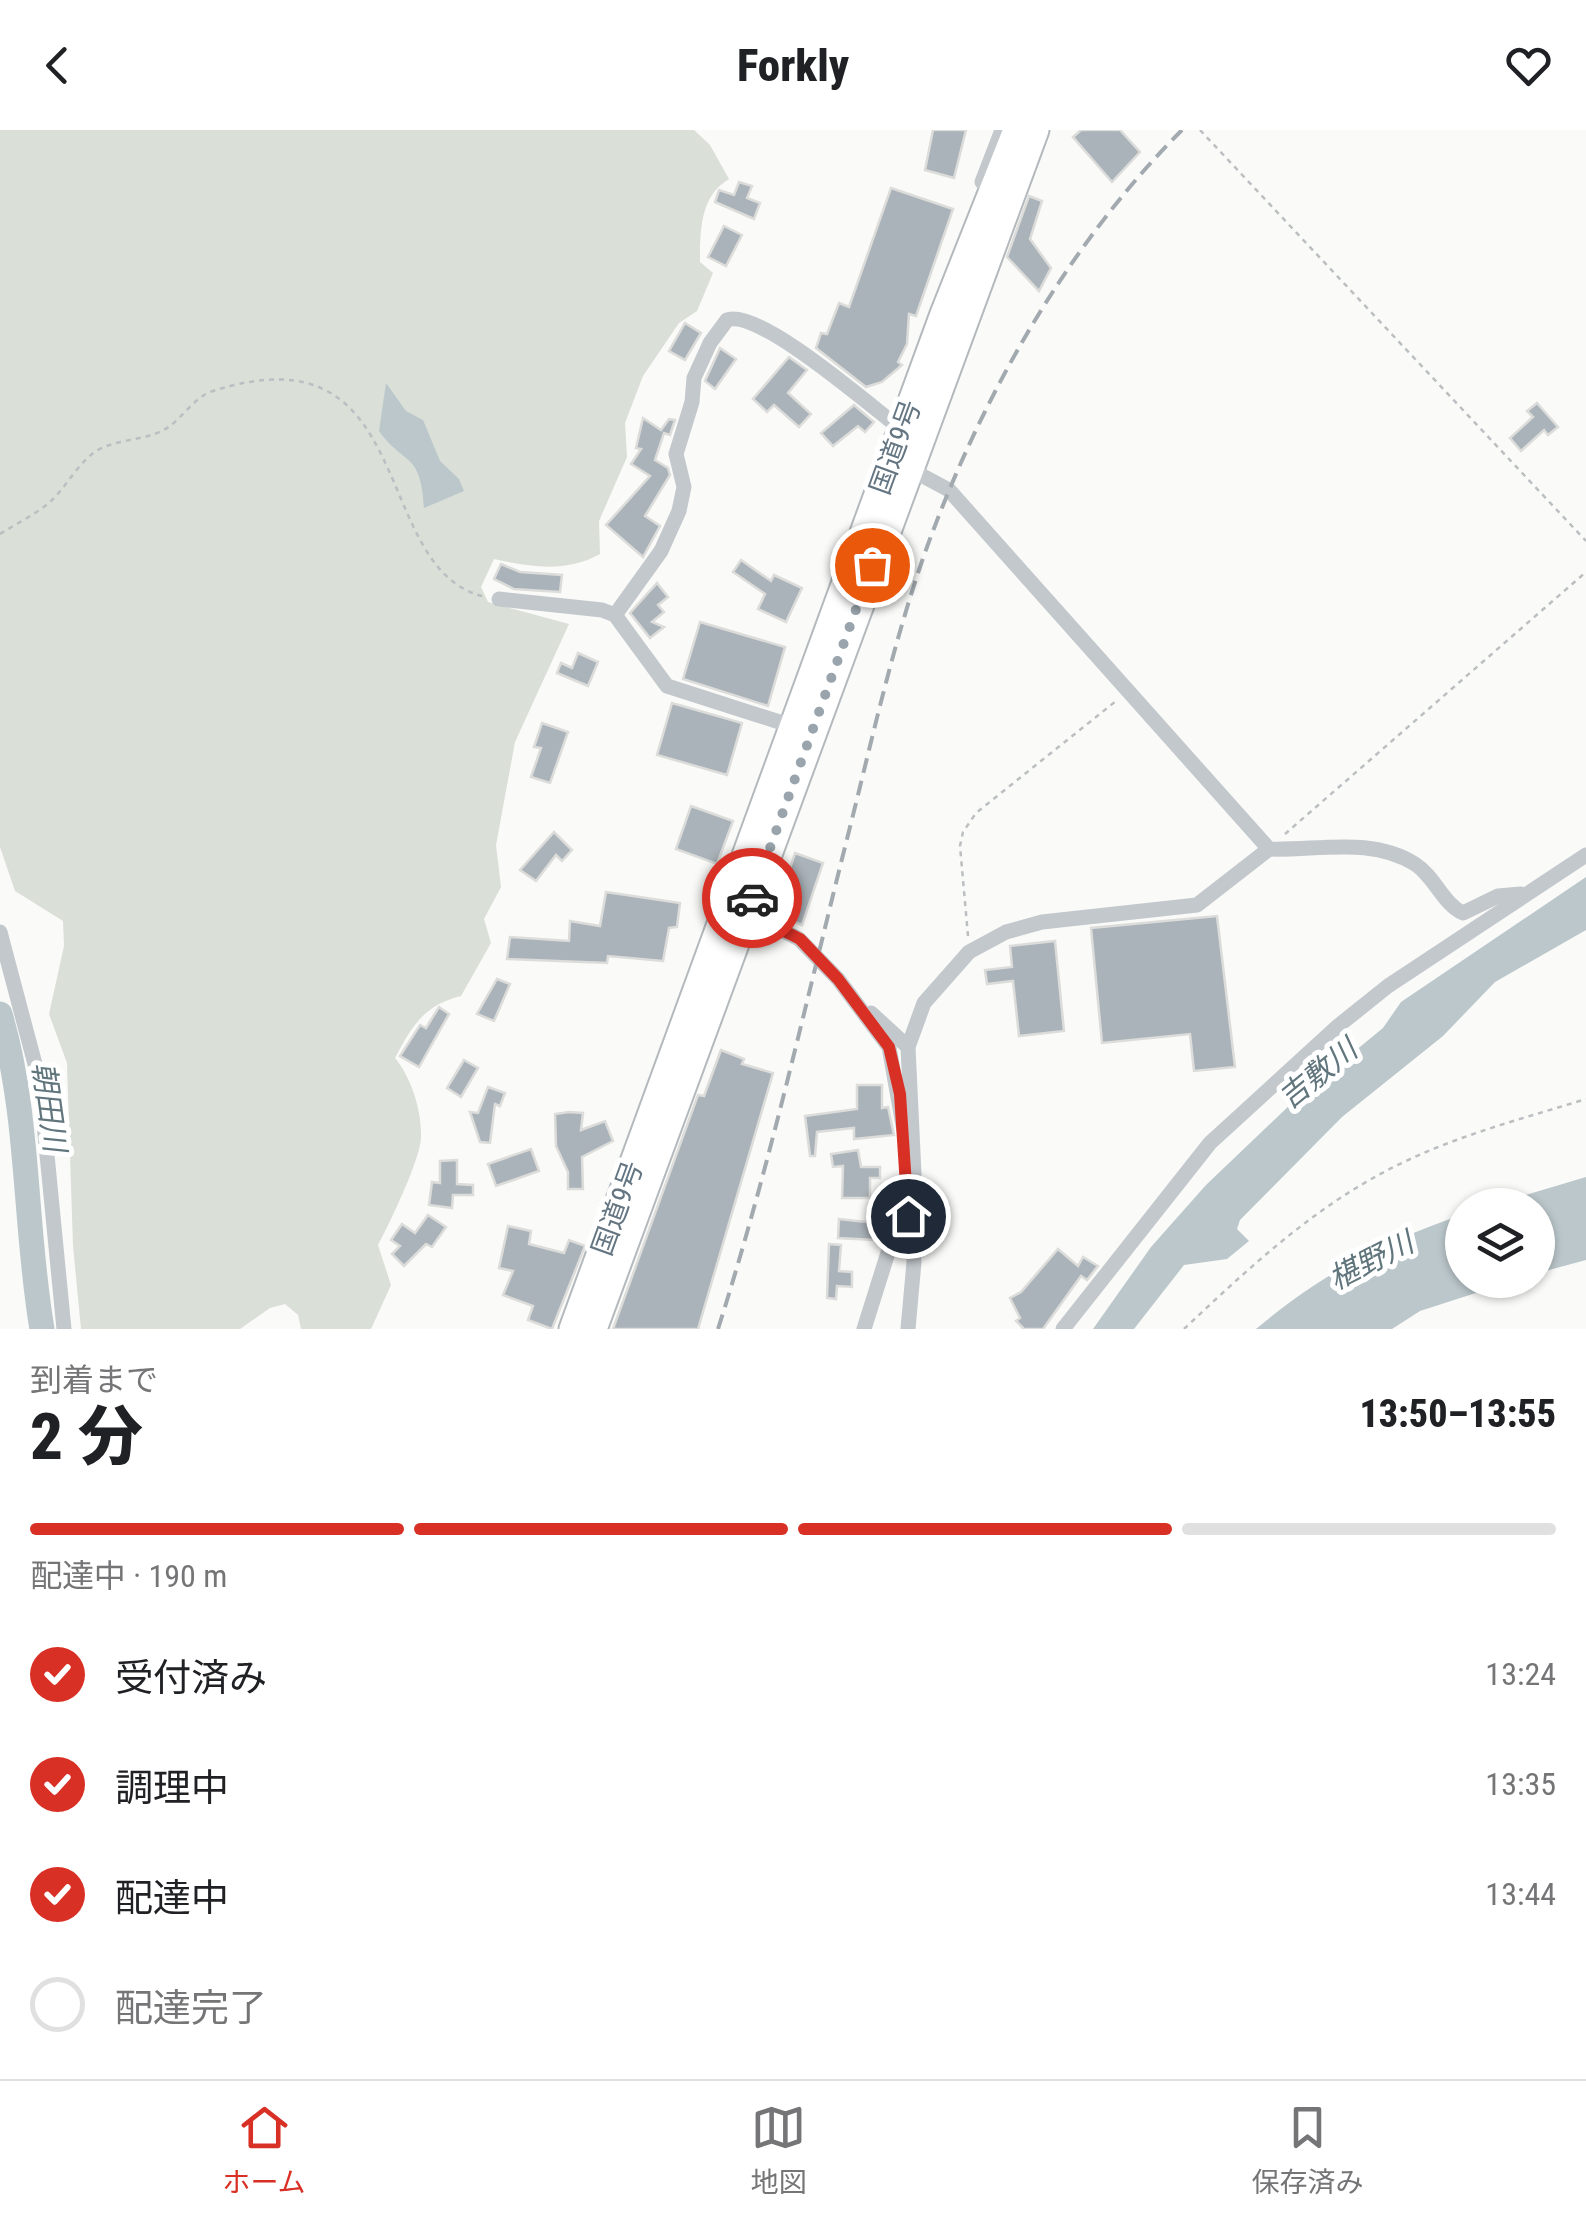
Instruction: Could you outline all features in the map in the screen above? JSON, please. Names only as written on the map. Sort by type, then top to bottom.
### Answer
[{"type":"highway","name":"国道9号","points":[[572,1329],[976,225],[1016,130]]},
{"type":"highway","name":"国道9号","points":[[594,1329],[908,468],[1036,130]]},
{"type":"street","points":[[976,225],[981,184],[1002,130]]},
{"type":"street","points":[[615,615],[661,551],[679,512],[684,487],[676,454],[694,378],[710,343],[727,320],[742,318],[795,348],[902,429]]},
{"type":"street","points":[[908,468],[949,490],[1269,848]]},
{"type":"street","points":[[500,600],[602,610],[615,615],[667,686],[792,726]]},
{"type":"street","points":[[908,1190],[914,1174],[908,1047],[924,1003],[969,952],[1006,932],[1042,922],[1197,905],[1269,848],[1354,846],[1388,853],[1413,862],[1434,880],[1454,909],[1463,913],[1498,896],[1521,894]]},
{"type":"street","points":[[1063,1329],[1210,1143],[1363,1006],[1521,894],[1586,855]]},
{"type":"street","points":[[747,912],[800,939],[889,1047],[895,1063],[914,1262],[908,1329]]},
{"type":"street","points":[[0,932],[40,1083],[64,1329]]},
{"type":"street","points":[[859,1008],[870,1012],[908,1047]]},
{"type":"street","points":[[864,1329],[897,1224],[908,1216]]},
{"type":"path","points":[[1200,130],[1586,541]]},
{"type":"path","points":[[0,534],[50,502],[96,450],[167,429],[206,393],[276,379],[315,386],[353,407],[435,564],[472,594],[500,600]]},
{"type":"path","points":[[1269,848],[1586,572]]},
{"type":"path","points":[[969,952],[962,832],[976,814],[1128,692]]},
{"type":"path","points":[[1184,1329],[1307,1219],[1348,1192],[1452,1142],[1586,1100]]},
{"type":"shaded area","points":[[0,130],[694,130],[710,145],[729,179],[712,195],[704,215],[700,262],[713,273],[697,311],[679,323],[643,376],[625,423],[627,457],[599,521],[600,554],[561,566],[494,559],[481,587],[488,602],[569,624],[515,742],[496,845],[501,887],[484,919],[491,943],[461,996],[437,1005],[420,1018],[395,1058],[414,1095],[421,1137],[410,1175],[378,1245],[391,1285],[371,1329],[301,1329],[298,1315],[285,1304],[270,1308],[240,1329],[81,1329],[73,1246],[67,1063],[49,1014],[64,946],[63,921],[15,891],[0,847]]},
{"type":"water","points":[[386,383],[406,411],[423,420],[440,461],[459,479],[464,491],[424,508],[415,468],[379,431]]},
{"type":"water","points":[[1586,877],[1586,930],[1495,982],[1443,1036],[1342,1117],[1240,1220],[1237,1229],[1249,1241],[1227,1259],[1184,1265],[1134,1329],[1093,1329],[1151,1247],[1206,1185],[1294,1101],[1383,1028],[1401,1002]]},
{"type":"water","points":[[1586,1177],[1586,1260],[1555,1268],[1555,1188],[1549,1188]]},
{"type":"water","name":"椹野川","points":[[1445,1221],[1445,1298],[1460,1298],[1420,1311],[1392,1329],[1256,1329],[1353,1262]]},
{"type":"building","points":[[933,130],[966,130],[954,178],[925,170]]},
{"type":"building","points":[[1081,130],[1120,130],[1140,152],[1112,182],[1073,137]]},
{"type":"building","points":[[739,182],[752,186],[747,198],[760,203],[754,219],[715,202],[719,190],[734,195]]},
{"type":"building","points":[[891,188],[953,209],[916,316],[909,314],[907,344],[898,362],[902,365],[882,382],[866,387],[816,348],[821,333],[827,334],[839,303],[849,307]]},
{"type":"building","points":[[1029,196],[1042,201],[1030,239],[1051,268],[1039,291],[1007,257]]},
{"type":"building","points":[[724,226],[742,235],[726,266],[708,257]]},
{"type":"building","points":[[685,323],[701,333],[685,360],[669,351]]},
{"type":"building","points":[[720,348],[736,359],[715,389],[705,381]]},
{"type":"building","points":[[789,357],[807,370],[788,393],[811,414],[799,427],[774,405],[767,412],[753,399]]},
{"type":"building","points":[[1537,403],[1558,427],[1548,435],[1544,430],[1521,451],[1510,438],[1533,417],[1527,411]]},
{"type":"building","points":[[854,405],[874,422],[865,432],[858,426],[833,446],[821,433]]},
{"type":"building","points":[[643,418],[661,430],[669,419],[675,420],[670,435],[664,433],[655,460],[668,468],[670,475],[645,516],[660,526],[643,557],[606,525],[650,476],[631,464],[641,449],[636,448]]},
{"type":"building","points":[[741,560],[771,581],[774,575],[802,588],[786,622],[758,609],[765,594],[733,572]]},
{"type":"building","points":[[501,564],[520,572],[562,575],[560,592],[514,589],[494,579]]},
{"type":"building","points":[[657,583],[668,597],[658,605],[664,612],[652,622],[664,627],[650,638],[630,613]]},
{"type":"building","points":[[700,622],[785,647],[768,706],[683,679]]},
{"type":"building","points":[[578,653],[598,662],[588,686],[557,673],[561,663],[572,668]]},
{"type":"building","points":[[672,703],[742,723],[727,775],[657,755]]},
{"type":"building","points":[[542,723],[568,732],[550,783],[531,777],[541,748],[534,747]]},
{"type":"building","points":[[691,806],[733,821],[717,864],[676,849]]},
{"type":"building","points":[[554,832],[572,850],[562,861],[556,855],[536,881],[520,870]]},
{"type":"building","points":[[795,853],[823,863],[802,925],[775,914]]},
{"type":"building","points":[[606,892],[680,903],[677,927],[669,928],[663,961],[608,956],[607,963],[507,959],[510,937],[569,941],[570,921],[600,926]]},
{"type":"building","points":[[1217,916],[1235,1067],[1194,1071],[1190,1034],[1102,1043],[1091,928]]},
{"type":"building","points":[[1055,941],[1064,1031],[1019,1036],[1013,981],[987,984],[985,970],[1012,967],[1010,946]]},
{"type":"building","points":[[497,979],[510,984],[494,1021],[477,1014]]},
{"type":"building","points":[[439,1007],[449,1014],[419,1067],[400,1056],[420,1025],[426,1028]]},
{"type":"building","points":[[721,1050],[744,1059],[742,1064],[773,1073],[698,1329],[613,1329],[698,1095],[704,1096]]},
{"type":"building","points":[[464,1060],[478,1068],[461,1097],[447,1088]]},
{"type":"building","points":[[857,1085],[882,1085],[882,1108],[888,1107],[894,1135],[854,1139],[854,1128],[817,1132],[815,1156],[810,1156],[805,1116],[857,1109]]},
{"type":"building","points":[[488,1087],[505,1093],[500,1106],[495,1104],[490,1143],[480,1142],[470,1112],[478,1113]]},
{"type":"building","points":[[583,1113],[581,1130],[605,1121],[613,1141],[582,1157],[583,1189],[568,1189],[568,1172],[556,1146],[555,1114]]},
{"type":"building","points":[[531,1149],[539,1171],[496,1186],[488,1164]]},
{"type":"building","points":[[858,1150],[861,1167],[880,1167],[880,1178],[870,1178],[870,1198],[842,1198],[843,1166],[833,1167],[831,1154]]},
{"type":"building","points":[[457,1160],[457,1184],[473,1185],[473,1195],[453,1195],[452,1208],[429,1205],[432,1182],[440,1183],[440,1161]]},
{"type":"building","points":[[428,1215],[446,1227],[432,1247],[426,1244],[404,1266],[392,1254],[400,1246],[391,1240],[402,1224],[415,1233]]},
{"type":"building","points":[[839,1219],[885,1224],[879,1245],[875,1240],[838,1238]]},
{"type":"building","points":[[508,1226],[531,1231],[529,1244],[564,1253],[569,1240],[585,1246],[552,1329],[528,1320],[533,1306],[503,1295],[513,1271],[499,1268]]},
{"type":"building","points":[[829,1244],[841,1245],[839,1271],[852,1272],[852,1287],[837,1286],[836,1299],[827,1298]]},
{"type":"building","points":[[1058,1249],[1078,1266],[1083,1257],[1098,1266],[1087,1280],[1081,1276],[1043,1329],[1024,1329],[1016,1321],[1020,1318],[1010,1298],[1021,1292]]},
{"type":"waterway","name":"朝田川","points":[[0,1014],[17,1091],[42,1329]]},
{"type":"railway","points":[[718,1329],[771,1144],[894,652],[949,490],[1002,379],[1066,272],[1141,174],[1182,130]]},
{"type":"way so far","points":[[752,898],[872,565]]},
{"type":"route","points":[[752,898],[747,912],[800,939],[838,979],[889,1047],[900,1094],[908,1168],[908,1216]]},
{"type":"water label","name":"吉敷川","points":[[1318,1074]]}]
